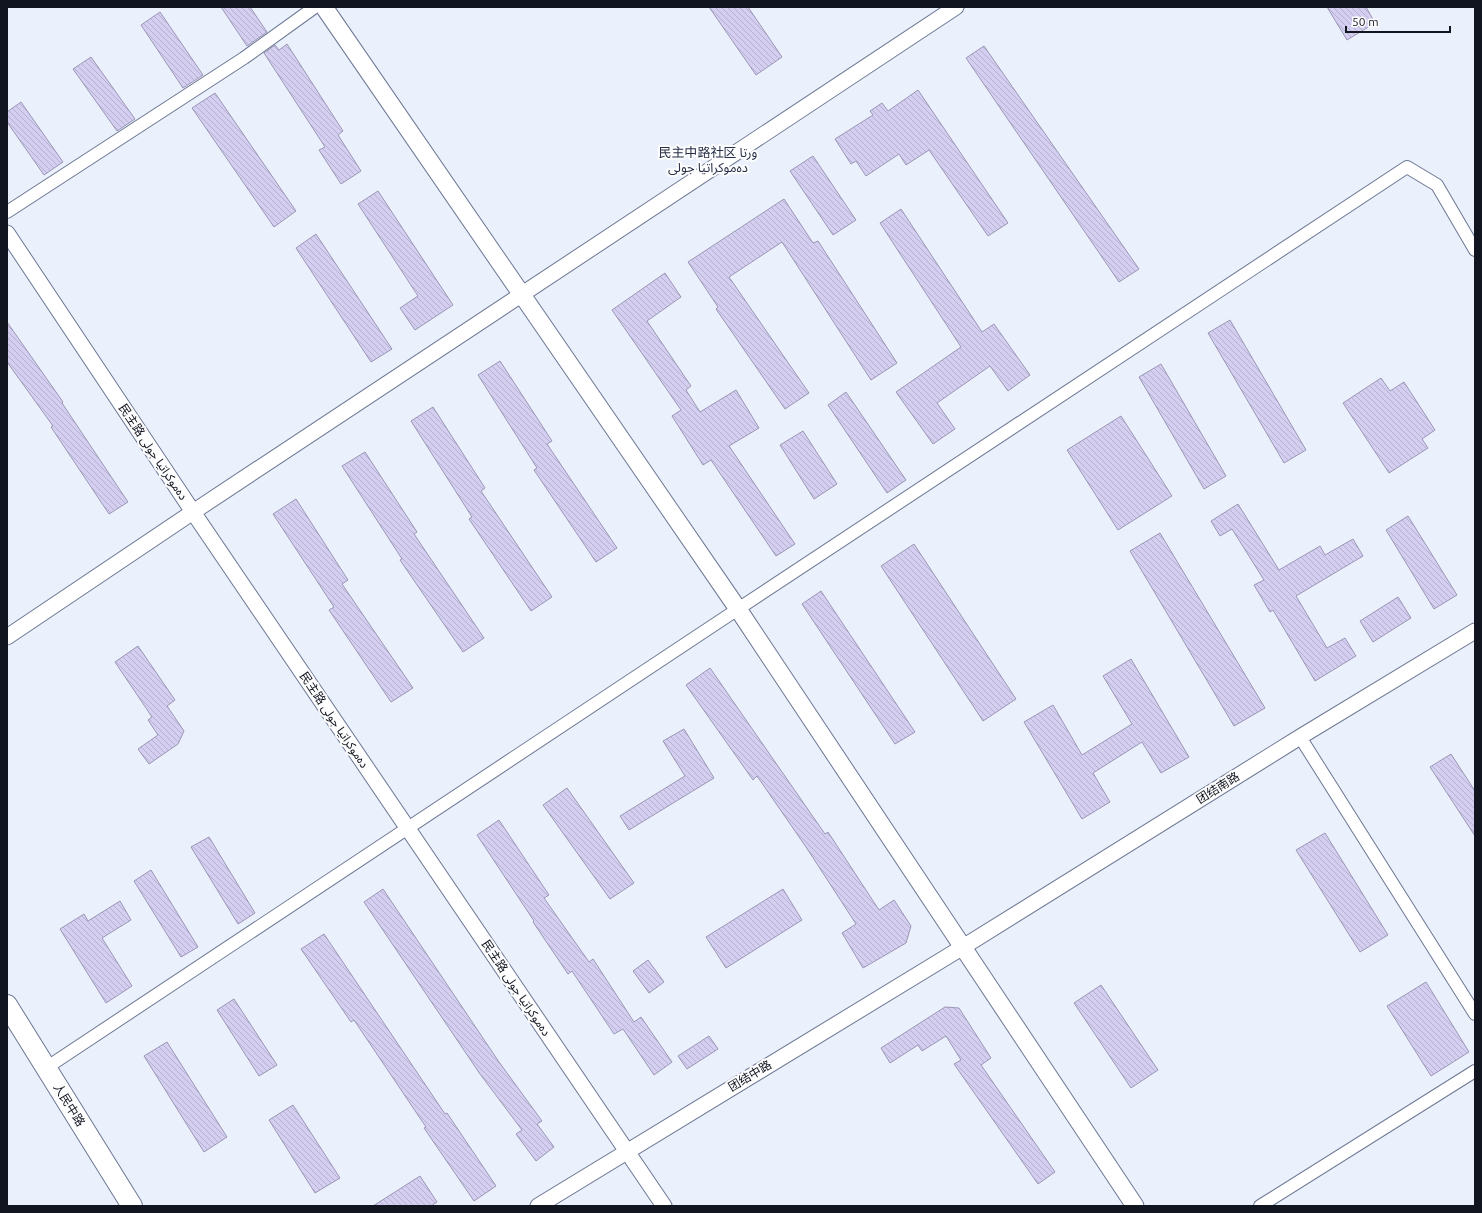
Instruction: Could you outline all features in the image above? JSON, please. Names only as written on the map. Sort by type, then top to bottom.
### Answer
[{"type":"highway","name":"人民中路","points":[[7,1005],[132,1206]]},
{"type":"main road","points":[[324,7],[738,609],[1135,1206]]},
{"type":"street","points":[[7,212],[244,58],[315,7]]},
{"type":"street","points":[[7,637],[193,512],[956,7]]},
{"type":"street","points":[[46,1068],[1407,166],[1437,185],[1475,250]]},
{"type":"street","name":"民主路 دەموكراتيا جولى","points":[[7,233],[193,512],[664,1206]]},
{"type":"street","name":"团结南路","points":[[963,947],[1300,737],[1475,631]]},
{"type":"street","points":[[1300,737],[1475,1014]]},
{"type":"street","name":"团结中路","points":[[538,1206],[963,947]]},
{"type":"street","points":[[1260,1206],[1475,1071]]},
{"type":"building","points":[[221,7],[250,7],[267,32],[247,46]]},
{"type":"building","points":[[709,7],[748,7],[782,57],[756,75]]},
{"type":"building","points":[[1327,7],[1366,7],[1375,23],[1347,40]]},
{"type":"building","points":[[160,12],[203,75],[183,88],[141,25]]},
{"type":"building","points":[[287,44],[343,131],[338,135],[361,171],[341,184],[319,150],[325,147],[264,53],[275,45],[279,50]]},
{"type":"building","points":[[984,46],[1139,269],[1119,282],[966,58]]},
{"type":"building","points":[[91,57],[135,119],[117,131],[73,69]]},
{"type":"building","points":[[918,90],[1008,223],[988,236],[929,150],[906,165],[899,154],[866,176],[856,161],[851,164],[835,139],[873,115],[870,111],[882,103],[888,111]]},
{"type":"building","points":[[215,93],[296,211],[274,227],[192,108]]},
{"type":"building","points":[[21,102],[63,162],[44,175],[7,122],[7,112]]},
{"type":"building","points":[[813,156],[856,220],[833,235],[790,171]]},
{"type":"building","points":[[378,191],[453,305],[415,330],[400,308],[418,296],[358,204]]},
{"type":"building","points":[[784,199],[813,243],[818,241],[897,363],[871,380],[782,242],[729,277],[809,393],[785,409],[716,309],[718,307],[688,262]]},
{"type":"building","points":[[901,209],[982,332],[994,324],[1030,375],[1008,391],[990,366],[937,403],[955,429],[933,444],[896,392],[961,347],[880,223]]},
{"type":"building","points":[[316,234],[392,349],[371,362],[296,248]]},
{"type":"building","points":[[665,273],[681,297],[647,321],[691,386],[686,390],[700,412],[736,390],[759,428],[729,446],[795,544],[776,556],[711,460],[703,465],[672,416],[681,410],[612,310]]},
{"type":"building","points":[[1230,320],[1306,450],[1284,463],[1208,333]]},
{"type":"building","points":[[7,322],[63,402],[62,403],[128,502],[109,514],[51,427],[53,426],[7,362]]},
{"type":"building","points":[[500,361],[552,441],[547,444],[617,548],[596,562],[534,470],[537,468],[478,375]]},
{"type":"building","points":[[1161,364],[1226,476],[1204,489],[1139,377]]},
{"type":"building","points":[[1381,378],[1390,391],[1404,382],[1435,430],[1422,439],[1428,448],[1389,473],[1343,403]]},
{"type":"building","points":[[846,392],[906,480],[887,493],[828,405]]},
{"type":"building","points":[[433,407],[485,488],[481,491],[552,597],[531,611],[469,519],[472,517],[411,421]]},
{"type":"building","points":[[1121,416],[1172,496],[1118,530],[1067,450]]},
{"type":"building","points":[[803,431],[837,484],[814,499],[780,445]]},
{"type":"building","points":[[365,452],[417,532],[414,534],[484,638],[463,652],[400,560],[402,559],[342,466]]},
{"type":"building","points":[[296,499],[348,580],[342,584],[413,688],[391,702],[329,610],[334,607],[273,514]]},
{"type":"building","points":[[1238,504],[1279,570],[1320,546],[1325,555],[1353,539],[1363,556],[1296,596],[1327,648],[1345,638],[1356,656],[1315,681],[1273,610],[1270,612],[1254,585],[1264,580],[1232,529],[1220,536],[1211,521]]},
{"type":"building","points":[[1408,516],[1457,595],[1434,609],[1386,530]]},
{"type":"building","points":[[1160,533],[1265,708],[1234,726],[1130,551]]},
{"type":"building","points":[[914,544],[1016,699],[983,721],[881,566]]},
{"type":"building","points":[[821,591],[915,732],[895,744],[802,604]]},
{"type":"building","points":[[1398,597],[1411,618],[1373,642],[1360,621]]},
{"type":"building","points":[[138,646],[175,700],[167,706],[184,731],[178,744],[149,764],[138,749],[158,735],[148,720],[152,717],[115,662]]},
{"type":"building","points":[[1131,659],[1189,757],[1161,773],[1142,742],[1093,773],[1110,802],[1082,819],[1024,722],[1053,705],[1082,755],[1132,724],[1103,676]]},
{"type":"building","points":[[710,668],[825,834],[828,832],[879,910],[894,900],[911,926],[906,943],[863,968],[842,933],[856,924],[806,847],[757,776],[753,780],[686,685]]},
{"type":"building","points":[[684,729],[714,778],[629,830],[620,816],[685,776],[663,741]]},
{"type":"building","points":[[1451,754],[1475,791],[1475,836],[1430,767]]},
{"type":"building","points":[[567,788],[634,883],[610,899],[543,805]]},
{"type":"building","points":[[499,820],[549,895],[544,898],[589,962],[593,959],[634,1022],[641,1017],[672,1062],[654,1075],[623,1029],[614,1034],[572,971],[568,974],[477,835]]},
{"type":"building","points":[[1325,833],[1388,935],[1360,952],[1296,850]]},
{"type":"building","points":[[209,837],[255,913],[238,924],[191,847]]},
{"type":"building","points":[[151,870],[198,947],[181,957],[134,881]]},
{"type":"building","points":[[383,889],[499,1062],[542,1121],[537,1124],[554,1147],[536,1161],[516,1134],[522,1130],[480,1074],[364,902]]},
{"type":"building","points":[[783,889],[802,920],[726,968],[706,937]]},
{"type":"building","points":[[120,901],[131,920],[102,938],[132,986],[106,1003],[60,929],[84,914],[88,921]]},
{"type":"building","points":[[324,934],[445,1114],[447,1113],[496,1186],[474,1201],[424,1128],[426,1127],[354,1020],[351,1022],[301,949]]},
{"type":"building","points":[[648,960],[664,982],[649,993],[633,971]]},
{"type":"building","points":[[1426,982],[1469,1052],[1431,1076],[1387,1006]]},
{"type":"building","points":[[1101,985],[1158,1070],[1131,1088],[1074,1003]]},
{"type":"building","points":[[234,999],[277,1065],[259,1076],[217,1010]]},
{"type":"building","points":[[945,1007],[959,1008],[991,1058],[981,1065],[1055,1172],[1038,1184],[954,1064],[961,1060],[946,1036],[922,1051],[918,1045],[890,1063],[881,1048]]},
{"type":"building","points":[[709,1036],[718,1049],[687,1069],[678,1056]]},
{"type":"building","points":[[167,1042],[227,1137],[204,1152],[144,1056]]},
{"type":"building","points":[[293,1105],[340,1178],[315,1193],[269,1120]]},
{"type":"building","points":[[420,1176],[437,1202],[431,1206],[373,1206]]},
{"type":"district","name":"民主中路社区 ورتا دەموكراتيا جولى","points":[[708,160]]}]
